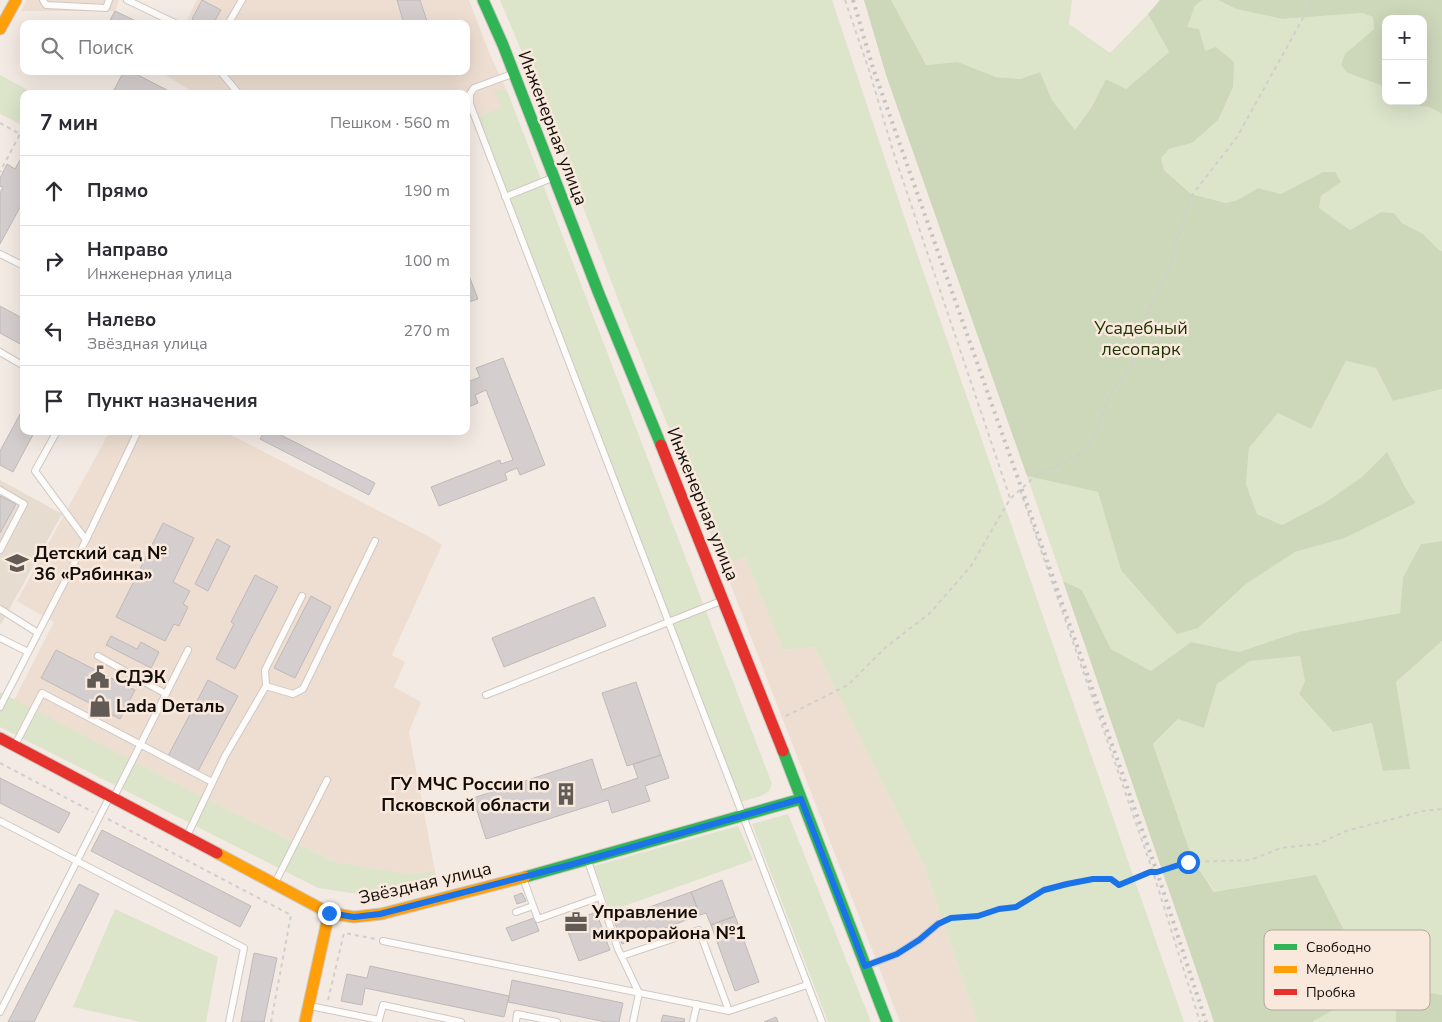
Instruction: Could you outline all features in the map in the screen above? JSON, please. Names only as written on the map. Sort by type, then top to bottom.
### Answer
[{"type":"main road","points":[[0,29],[16,0]]},
{"type":"main road","name":"Инженерная улица","points":[[483,0],[503,45],[599,294],[684,501],[765,707],[773,722],[886,1022]]},
{"type":"main road","name":"Звёздная улица","points":[[0,738],[329,913],[354,917],[380,914],[523,878],[801,799]]},
{"type":"main road","points":[[305,1022],[329,913]]},
{"type":"lane","points":[[43,0],[46,5],[106,8],[110,0]]},
{"type":"lane","points":[[127,0],[169,20]]},
{"type":"lane","points":[[230,20],[242,0]]},
{"type":"lane","points":[[470,93],[474,88],[514,74]]},
{"type":"lane","points":[[223,75],[235,90]]},
{"type":"lane","points":[[470,104],[822,1022]]},
{"type":"lane","points":[[505,197],[553,177]]},
{"type":"lane","points":[[0,254],[20,264]]},
{"type":"lane","points":[[0,352],[20,364]]},
{"type":"lane","points":[[55,435],[35,471],[86,540]]},
{"type":"lane","points":[[0,707],[86,540],[136,435]]},
{"type":"lane","points":[[0,490],[24,504],[0,550]]},
{"type":"lane","points":[[266,686],[293,694],[303,689],[375,541]]},
{"type":"lane","points":[[187,837],[225,756],[266,686],[265,670],[302,596]]},
{"type":"lane","points":[[486,695],[722,600]]},
{"type":"lane","points":[[0,608],[38,633]]},
{"type":"lane","points":[[0,638],[28,652]]},
{"type":"lane","points":[[0,1012],[100,816],[140,744],[188,650]]},
{"type":"lane","points":[[98,656],[166,694]]},
{"type":"lane","points":[[15,746],[42,693],[212,782]]},
{"type":"lane","points":[[275,884],[326,780]]},
{"type":"lane","points":[[0,821],[244,948],[229,1022]]},
{"type":"lane","points":[[588,860],[622,956],[639,993],[633,1022]]},
{"type":"lane","points":[[523,878],[538,919],[600,898]]},
{"type":"lane","points":[[516,912],[533,906]]},
{"type":"lane","points":[[865,966],[897,954],[919,940],[938,924]]},
{"type":"lane","points":[[622,956],[699,930],[729,1011]]},
{"type":"lane","points":[[383,941],[729,1011],[807,984]]},
{"type":"lane","points":[[693,1022],[697,1004]]},
{"type":"lane","points":[[309,1005],[379,1021],[383,1005],[461,1022]]},
{"type":"lane","points":[[516,1022],[517,1014],[556,1022]]},
{"type":"path","points":[[845,0],[869,70],[893,151],[1010,499]]},
{"type":"path","points":[[773,722],[848,685],[886,647],[930,613],[972,566],[1010,499],[1040,472],[1075,458],[1095,437],[1110,393],[1133,365],[1141,325],[1168,275],[1189,199],[1238,137],[1313,0]]},
{"type":"path","points":[[0,123],[20,134],[0,172]]},
{"type":"path","points":[[1020,490],[1153,872],[1200,1022]]},
{"type":"path","points":[[0,763],[291,915],[271,1022]]},
{"type":"path","points":[[938,924],[951,918],[978,916],[999,909],[1016,907],[1044,890],[1067,884],[1093,879],[1111,879],[1119,885],[1153,872],[1188,862],[1250,860],[1281,848],[1318,844],[1346,831],[1442,809]]},
{"type":"path","points":[[326,1009],[344,933],[383,941]]},
{"type":"shaded area","points":[[27,0],[119,0],[115,11],[21,11]]},
{"type":"shaded area","points":[[197,0],[469,0],[488,50],[508,93],[503,89],[495,89],[502,107],[477,117],[470,103],[470,90],[190,90],[166,75],[470,75],[470,20],[187,20]]},
{"type":"shaded area","points":[[108,435],[231,435],[428,536],[442,545],[392,655],[405,662],[394,687],[421,702],[409,732],[435,871],[409,874],[335,862],[212,802],[14,700],[54,622],[17,601]]},
{"type":"shaded area","name":"Детский сад № 36 «Рябинка»","points":[[0,480],[62,514],[1,624],[0,623]]},
{"type":"shaded area","points":[[745,557],[783,650],[814,647],[925,868],[977,1022],[900,1022],[723,565]]},
{"type":"green space","points":[[500,0],[832,0],[904,216],[1184,1022],[977,1022],[925,868],[814,647],[783,650],[745,557],[723,565],[624,315],[545,107]]},
{"type":"green space","name":"Усадебный лесопарк","points":[[864,0],[891,0],[926,65],[958,62],[996,77],[1020,79],[1040,72],[1052,100],[1075,130],[1091,108],[1106,79],[1126,89],[1169,52],[1148,14],[1160,0],[1202,0],[1195,6],[1187,27],[1199,29],[1205,51],[1216,47],[1234,62],[1233,87],[1218,120],[1192,143],[1169,149],[1161,158],[1164,170],[1191,194],[1226,203],[1238,200],[1258,188],[1281,194],[1323,172],[1335,172],[1341,182],[1321,196],[1319,208],[1350,230],[1381,212],[1394,213],[1402,223],[1423,234],[1442,251],[1442,389],[1393,401],[1376,368],[1346,361],[1311,429],[1278,413],[1249,448],[1246,484],[1257,514],[1282,525],[1326,502],[1362,477],[1387,452],[1406,489],[1416,503],[1345,538],[1295,552],[1246,584],[1198,628],[1177,634],[1121,570],[1098,492],[1027,476],[886,75]]},
{"type":"green space","points":[[891,0],[1072,0],[1069,24],[1110,53],[1148,14],[1169,52],[1126,89],[1106,79],[1091,108],[1075,130],[1052,100],[1040,72],[1020,79],[996,77],[958,62],[925,65]]},
{"type":"green space","points":[[1202,0],[1218,0],[1236,9],[1283,19],[1362,13],[1373,17],[1374,29],[1345,54],[1348,73],[1380,85],[1382,87],[1382,105],[1429,107],[1442,114],[1442,251],[1423,234],[1402,223],[1394,213],[1381,212],[1350,230],[1319,208],[1321,196],[1341,182],[1323,172],[1281,194],[1258,188],[1238,201],[1226,203],[1191,194],[1164,170],[1161,158],[1169,149],[1192,143],[1205,51],[1186,27],[1195,6]]},
{"type":"green space","points":[[1218,0],[1442,0],[1442,114],[1429,107],[1412,105],[1427,105],[1427,15],[1382,15],[1382,87],[1348,73],[1341,65],[1345,54],[1374,29],[1373,17],[1362,13],[1283,19],[1236,9]]},
{"type":"green space","points":[[0,75],[28,90],[20,90],[20,124],[0,114]]},
{"type":"green space","points":[[494,89],[503,89],[508,93],[772,784],[769,791],[761,796],[737,803],[477,117],[501,107]]},
{"type":"green space","points":[[1346,361],[1376,368],[1393,401],[1442,389],[1442,541],[1421,544],[1403,577],[1400,613],[1298,632],[1239,652],[1191,642],[1151,671],[1111,649],[1082,590],[1063,581],[1027,476],[1098,492],[1121,570],[1198,628],[1246,584],[1295,552],[1345,538],[1416,503],[1406,489],[1387,453],[1363,477],[1326,502],[1282,525],[1257,514],[1246,484],[1249,448],[1278,413],[1311,429]]},
{"type":"green space","points":[[1442,541],[1442,641],[1396,682],[1410,769],[1383,771],[1372,723],[1333,732],[1299,694],[1305,681],[1300,656],[1250,661],[1217,684],[1204,728],[1178,719],[1153,744],[1192,858],[1214,892],[1316,875],[1344,930],[1264,930],[1264,1010],[1333,1010],[1313,1022],[1214,1022],[1063,581],[1082,590],[1111,649],[1151,671],[1191,642],[1239,652],[1298,632],[1400,613],[1403,577],[1421,544]]},
{"type":"green space","points":[[1442,641],[1442,995],[1430,993],[1430,930],[1264,930],[1264,957],[1192,858],[1153,744],[1178,719],[1204,727],[1217,684],[1250,661],[1300,656],[1305,681],[1299,694],[1333,732],[1373,723],[1383,771],[1409,769],[1396,682]]},
{"type":"green space","points":[[0,692],[212,802],[335,862],[409,874],[435,871],[436,883],[408,892],[358,894],[318,888],[0,727]]},
{"type":"green space","points":[[788,814],[871,1022],[828,1022],[752,824]]},
{"type":"green space","points":[[738,826],[753,860],[610,911],[594,866]]},
{"type":"green space","points":[[115,909],[218,957],[206,1022],[141,1022],[73,1007]]},
{"type":"green space","points":[[1430,993],[1442,995],[1442,1022],[1396,1022],[1396,1010],[1430,1010]]},
{"type":"green space","points":[[1304,1010],[1396,1010],[1396,1022],[1313,1022]]},
{"type":"building","points":[[202,0],[221,10],[215,20],[192,19]]},
{"type":"building","points":[[397,0],[420,0],[427,20],[403,20]]},
{"type":"building","points":[[115,11],[134,20],[110,20]]},
{"type":"building","points":[[122,75],[138,75],[167,90],[114,90]]},
{"type":"building","points":[[20,160],[20,207],[0,244],[0,193],[3,187],[0,186],[0,178],[7,164],[15,169]]},
{"type":"building","points":[[470,278],[478,299],[470,302]]},
{"type":"building","points":[[0,306],[20,317],[20,344],[0,333]]},
{"type":"building","points":[[503,358],[545,465],[520,475],[517,468],[505,473],[507,480],[439,506],[431,487],[500,460],[501,464],[513,460],[486,390],[475,395],[478,403],[470,406],[470,381],[480,377],[476,368]]},
{"type":"building","points":[[20,414],[20,435],[33,435],[13,472],[0,465],[0,451]]},
{"type":"building","points":[[262,435],[281,435],[375,483],[369,495],[260,439]]},
{"type":"building","points":[[0,496],[16,504],[0,533]]},
{"type":"building","points":[[163,523],[194,538],[173,582],[190,591],[183,604],[188,607],[179,626],[174,624],[165,641],[116,617]]},
{"type":"building","points":[[217,539],[230,546],[208,591],[195,584]]},
{"type":"building","points":[[255,575],[278,587],[235,669],[216,659],[234,624],[231,622]]},
{"type":"building","points":[[311,596],[331,607],[295,678],[274,668]]},
{"type":"building","points":[[594,597],[606,626],[504,667],[492,638]]},
{"type":"building","points":[[111,636],[137,649],[141,642],[159,652],[151,668],[106,645]]},
{"type":"building","points":[[56,650],[135,690],[120,719],[41,678]]},
{"type":"building","points":[[208,680],[238,696],[198,771],[168,756]]},
{"type":"building","points":[[636,682],[661,755],[627,766],[602,693]]},
{"type":"building","name":"ГУ МЧС России по Псковской области","points":[[661,755],[669,778],[645,786],[650,801],[612,813],[608,800],[486,839],[473,798],[592,759],[602,790],[638,778],[633,764]]},
{"type":"building","points":[[0,778],[70,813],[59,833],[0,803]]},
{"type":"building","points":[[102,830],[251,906],[240,927],[91,851]]},
{"type":"building","points":[[722,880],[735,916],[711,925],[706,913],[700,915],[691,892]]},
{"type":"building","points":[[79,884],[99,894],[34,1022],[8,1022]]},
{"type":"building","points":[[691,892],[700,915],[622,944],[614,920]]},
{"type":"building","points":[[522,893],[526,901],[517,904],[514,896]]},
{"type":"building","points":[[596,912],[604,933],[607,932],[608,936],[605,937],[610,950],[579,961],[565,924],[572,922],[570,918],[577,915],[578,919]]},
{"type":"building","points":[[735,916],[759,982],[735,991],[711,925]]},
{"type":"building","points":[[534,918],[539,931],[512,941],[506,928]]},
{"type":"building","points":[[254,953],[277,958],[264,1022],[241,1022]]},
{"type":"building","points":[[370,966],[509,996],[504,1017],[365,988],[362,1005],[341,1001],[347,974],[367,978]]},
{"type":"building","points":[[512,980],[623,1003],[619,1022],[606,1022],[508,1002]]},
{"type":"building","points":[[663,1015],[685,1019],[684,1022],[661,1022]]},
{"type":"building","points":[[776,1017],[778,1022],[764,1022]]},
{"type":"railway","points":[[853,0],[873,68],[1157,872],[1206,1022]]},
{"type":"traffic: fast","points":[[483,0],[503,45],[599,294],[661,445]]},
{"type":"traffic: fast","points":[[783,751],[887,1022]]},
{"type":"traffic: fast","points":[[525,877],[801,799]]},
{"type":"traffic: slow","points":[[0,29],[16,0]]},
{"type":"traffic: slow","points":[[217,853],[329,913],[354,917],[381,914],[525,877]]},
{"type":"traffic: slow","points":[[305,1022],[329,913]]},
{"type":"traffic: jam","points":[[661,445],[783,751]]},
{"type":"traffic: jam","points":[[0,738],[217,853]]},
{"type":"place","name":"Детский сад № 36 «Рябинка»","points":[[17,563]]},
{"type":"place","name":"СДЭК","points":[[98,677]]},
{"type":"place","name":"Lada Dеталь","points":[[100,706]]},
{"type":"place","name":"ГУ МЧС России по Псковской области","points":[[566,794]]},
{"type":"place","name":"Управление микрорайона №1","points":[[576,922]]},
{"type":"route","points":[[329,913],[354,917],[380,914],[566,866],[801,799],[865,966],[897,954],[919,940],[938,924],[951,918],[978,916],[999,909],[1016,907],[1044,890],[1067,884],[1093,879],[1111,879],[1119,885],[1150,872],[1157,872],[1188,862]]}]
